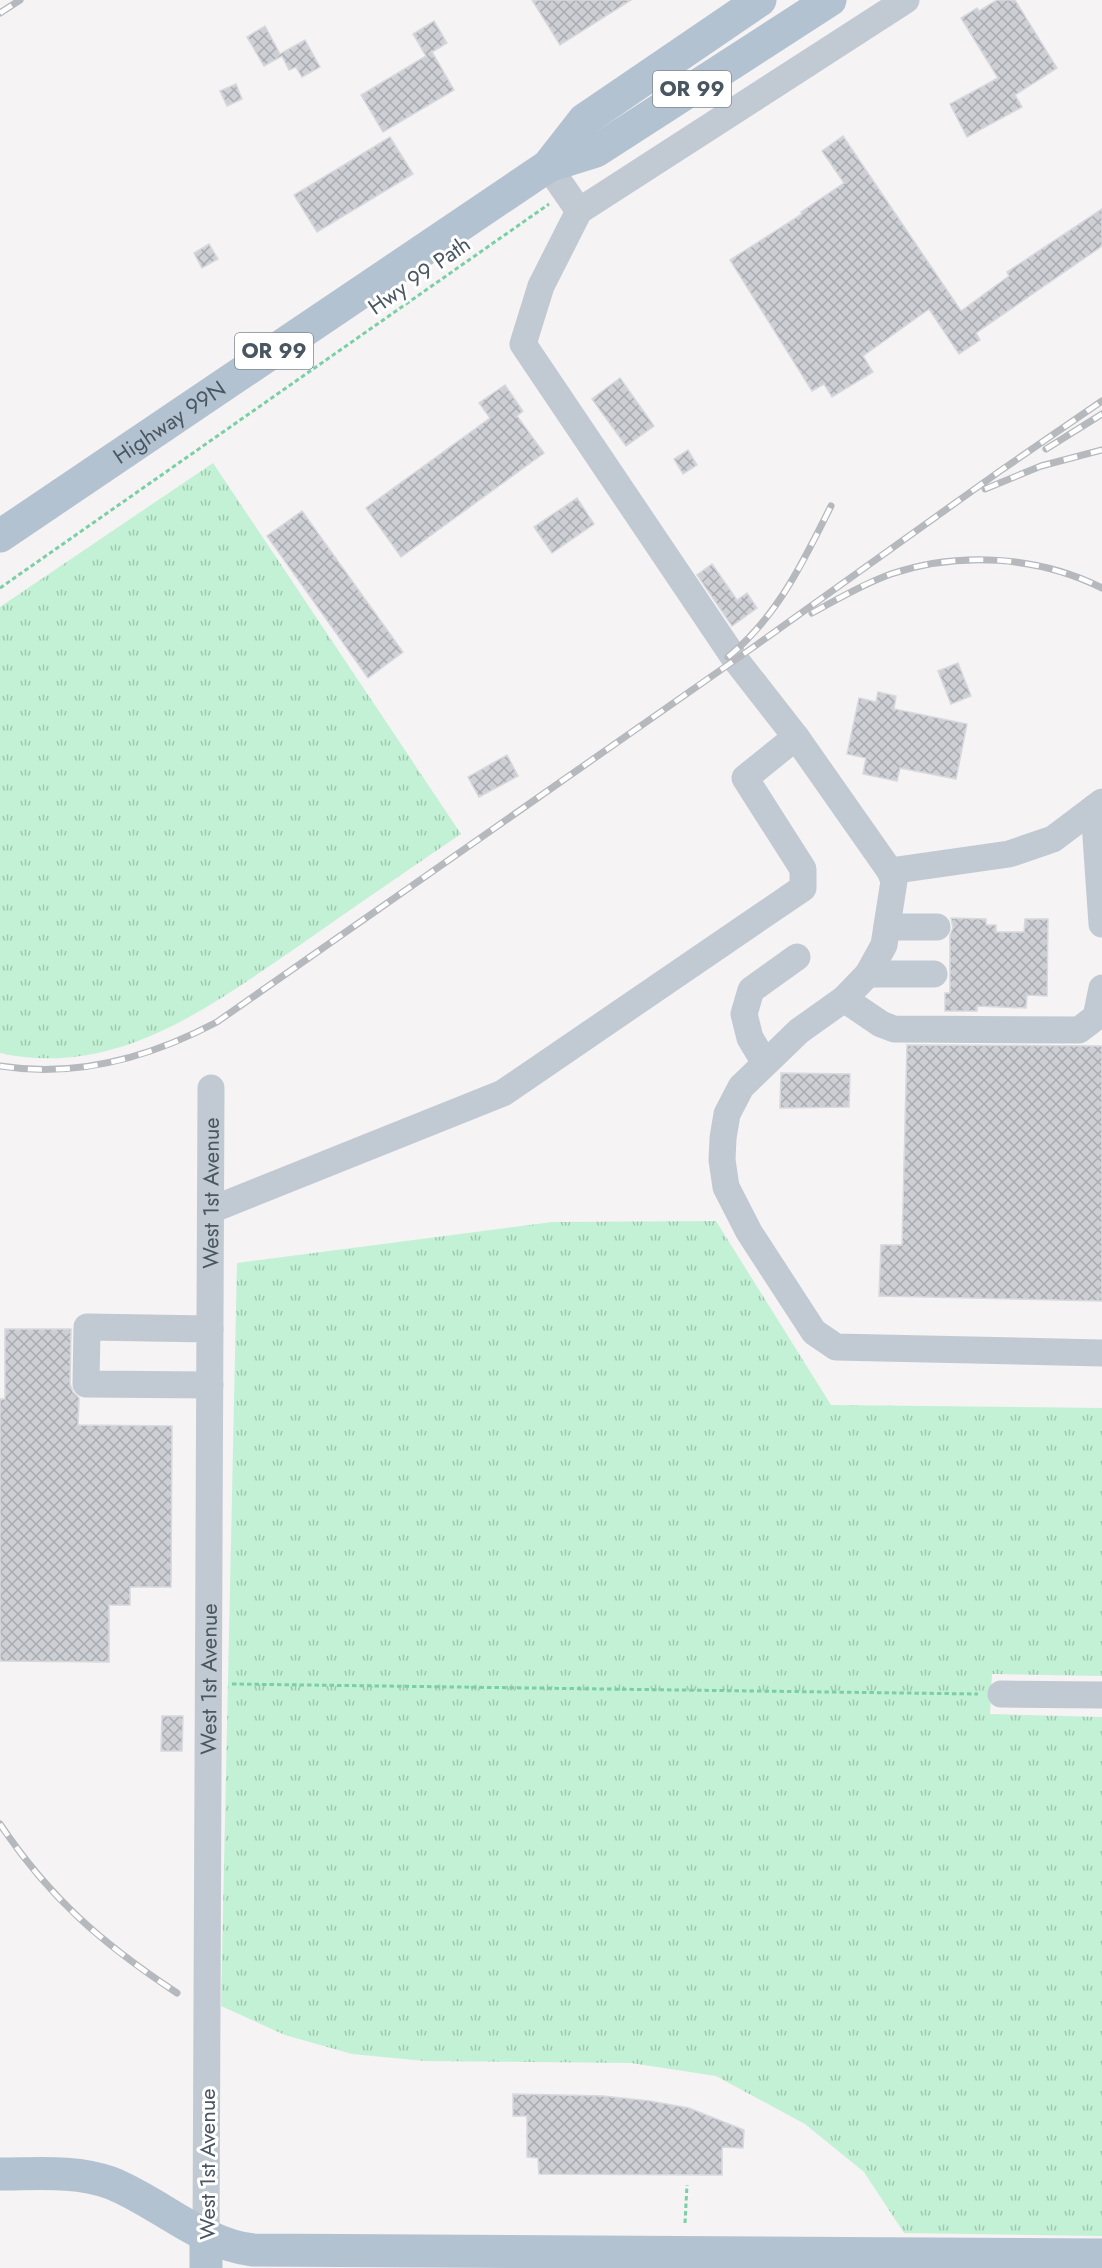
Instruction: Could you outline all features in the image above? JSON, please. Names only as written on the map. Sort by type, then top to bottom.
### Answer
[{"type":"main road","name":"OR 99","points":[[548,166],[584,120],[760,0]]},
{"type":"main road","name":"OR 99","points":[[548,166],[596,151],[830,0]]},
{"type":"main road","name":"Highway 99N","points":[[0,536],[548,166]]},
{"type":"main road","points":[[0,2174],[67,2175],[94,2178],[128,2191],[206,2235],[238,2248],[253,2250],[626,2260],[822,2261],[962,2261],[1102,2254]]},
{"type":"main road","name":"West 1st Avenue","points":[[206,2235],[206,2268]]},
{"type":"street","points":[[906,0],[572,202],[541,286],[523,344],[731,654],[796,737],[890,871],[894,881],[884,945],[868,974],[844,999],[799,1030],[765,1063],[741,1087],[727,1114],[722,1160],[726,1187],[749,1232],[814,1332],[836,1347],[881,1350],[1102,1353]]},
{"type":"street","points":[[548,166],[572,202]]},
{"type":"street","points":[[211,1210],[503,1093],[803,888],[803,869],[745,778],[796,737]]},
{"type":"street","points":[[890,871],[1009,854],[1053,839],[1098,805]]},
{"type":"street","points":[[1098,805],[1102,924]]},
{"type":"street","points":[[887,927],[937,927]]},
{"type":"street","points":[[765,1063],[750,1038],[744,1014],[751,990],[797,957]]},
{"type":"street","points":[[868,974],[934,974]]},
{"type":"street","points":[[844,999],[881,1024],[894,1029],[1079,1030],[1096,1017],[1102,988]]},
{"type":"street","name":"West 1st Avenue","points":[[206,2235],[211,1088]]},
{"type":"street","points":[[210,1329],[87,1327],[86,1384],[210,1385]]},
{"type":"street","points":[[1001,1694],[1102,1695]]},
{"type":"path","name":"Hwy 99 Path","points":[[0,588],[572,202]]},
{"type":"path","points":[[208,1684],[1001,1694]]},
{"type":"path","points":[[685,2223],[687,2185]]},
{"type":"green space","points":[[213,463],[461,834],[234,990],[162,1031],[124,1046],[84,1056],[43,1058],[0,1053],[0,607]]},
{"type":"green space","points":[[716,1221],[831,1405],[1102,1408],[1102,1676],[992,1674],[990,1714],[1102,1717],[1102,2236],[904,2233],[864,2172],[805,2124],[716,2076],[631,2063],[425,2061],[352,2054],[285,2035],[221,2006],[237,1263],[552,1222]]},
{"type":"building","points":[[532,0],[631,0],[560,45]]},
{"type":"building","points":[[997,0],[1015,0],[1057,68],[1015,95],[1022,107],[967,137],[950,104],[998,78],[961,18]]},
{"type":"building","points":[[434,21],[447,43],[432,52],[454,90],[383,132],[361,95],[426,56],[413,34]]},
{"type":"building","points":[[265,26],[280,54],[305,40],[320,67],[302,77],[296,67],[289,70],[282,56],[264,66],[247,37]]},
{"type":"building","points":[[236,84],[242,99],[227,106],[220,91]]},
{"type":"building","points":[[843,136],[961,311],[1009,276],[1007,272],[1102,209],[1102,246],[976,333],[980,340],[959,354],[929,309],[863,356],[873,372],[832,397],[824,384],[812,391],[730,260],[802,214],[801,212],[844,183],[822,151]]},
{"type":"building","points":[[390,137],[413,174],[317,232],[294,195]]},
{"type":"building","points":[[209,244],[218,259],[202,268],[194,253]]},
{"type":"building","points":[[620,378],[654,426],[626,446],[592,399]]},
{"type":"building","points":[[505,385],[523,411],[517,416],[544,453],[401,557],[366,508],[490,418],[479,403]]},
{"type":"building","points":[[688,450],[697,465],[683,474],[674,459]]},
{"type":"building","points":[[577,498],[594,524],[552,553],[534,527]]},
{"type":"building","points":[[302,511],[403,652],[368,678],[267,536]]},
{"type":"building","points":[[712,564],[737,600],[747,593],[757,608],[732,626],[697,575]]},
{"type":"building","points":[[958,663],[971,696],[951,704],[938,671]]},
{"type":"building","points":[[878,692],[896,696],[894,709],[967,724],[956,779],[900,768],[897,781],[863,774],[866,758],[847,754],[859,698],[876,702]]},
{"type":"building","points":[[507,755],[518,776],[479,797],[468,777]]},
{"type":"building","points":[[951,918],[986,919],[986,925],[996,925],[996,932],[1024,932],[1025,919],[1048,919],[1047,996],[1027,995],[1026,1008],[977,1006],[977,1011],[945,1011],[945,993],[950,993],[950,935],[953,928]]},
{"type":"building","points":[[907,1045],[1102,1046],[1102,1301],[879,1296],[881,1245],[902,1245]]},
{"type":"building","points":[[781,1073],[850,1074],[849,1107],[780,1108]]},
{"type":"building","points":[[5,1329],[71,1329],[70,1384],[73,1392],[79,1398],[78,1425],[172,1426],[171,1587],[130,1587],[130,1605],[109,1605],[109,1662],[0,1661],[0,1399],[5,1399]]},
{"type":"building","points":[[162,1716],[183,1716],[182,1751],[161,1751]]},
{"type":"building","points":[[513,2094],[603,2096],[689,2108],[744,2130],[743,2148],[722,2147],[722,2175],[539,2174],[538,2158],[527,2157],[527,2116],[513,2116]]},
{"type":"railway","points":[[0,13],[20,0]]},
{"type":"railway","points":[[0,1066],[56,1069],[112,1062],[165,1046],[217,1022],[1102,401]]},
{"type":"railway","points":[[1046,449],[1102,414]]},
{"type":"railway","points":[[985,489],[1041,466],[1102,450]]},
{"type":"railway","points":[[728,657],[761,624],[788,587],[831,506]]},
{"type":"railway","points":[[812,613],[891,574],[944,562],[998,560],[1025,563],[1077,577],[1102,588]]},
{"type":"railway","points":[[0,1824],[58,1898],[102,1938],[177,1993]]}]
